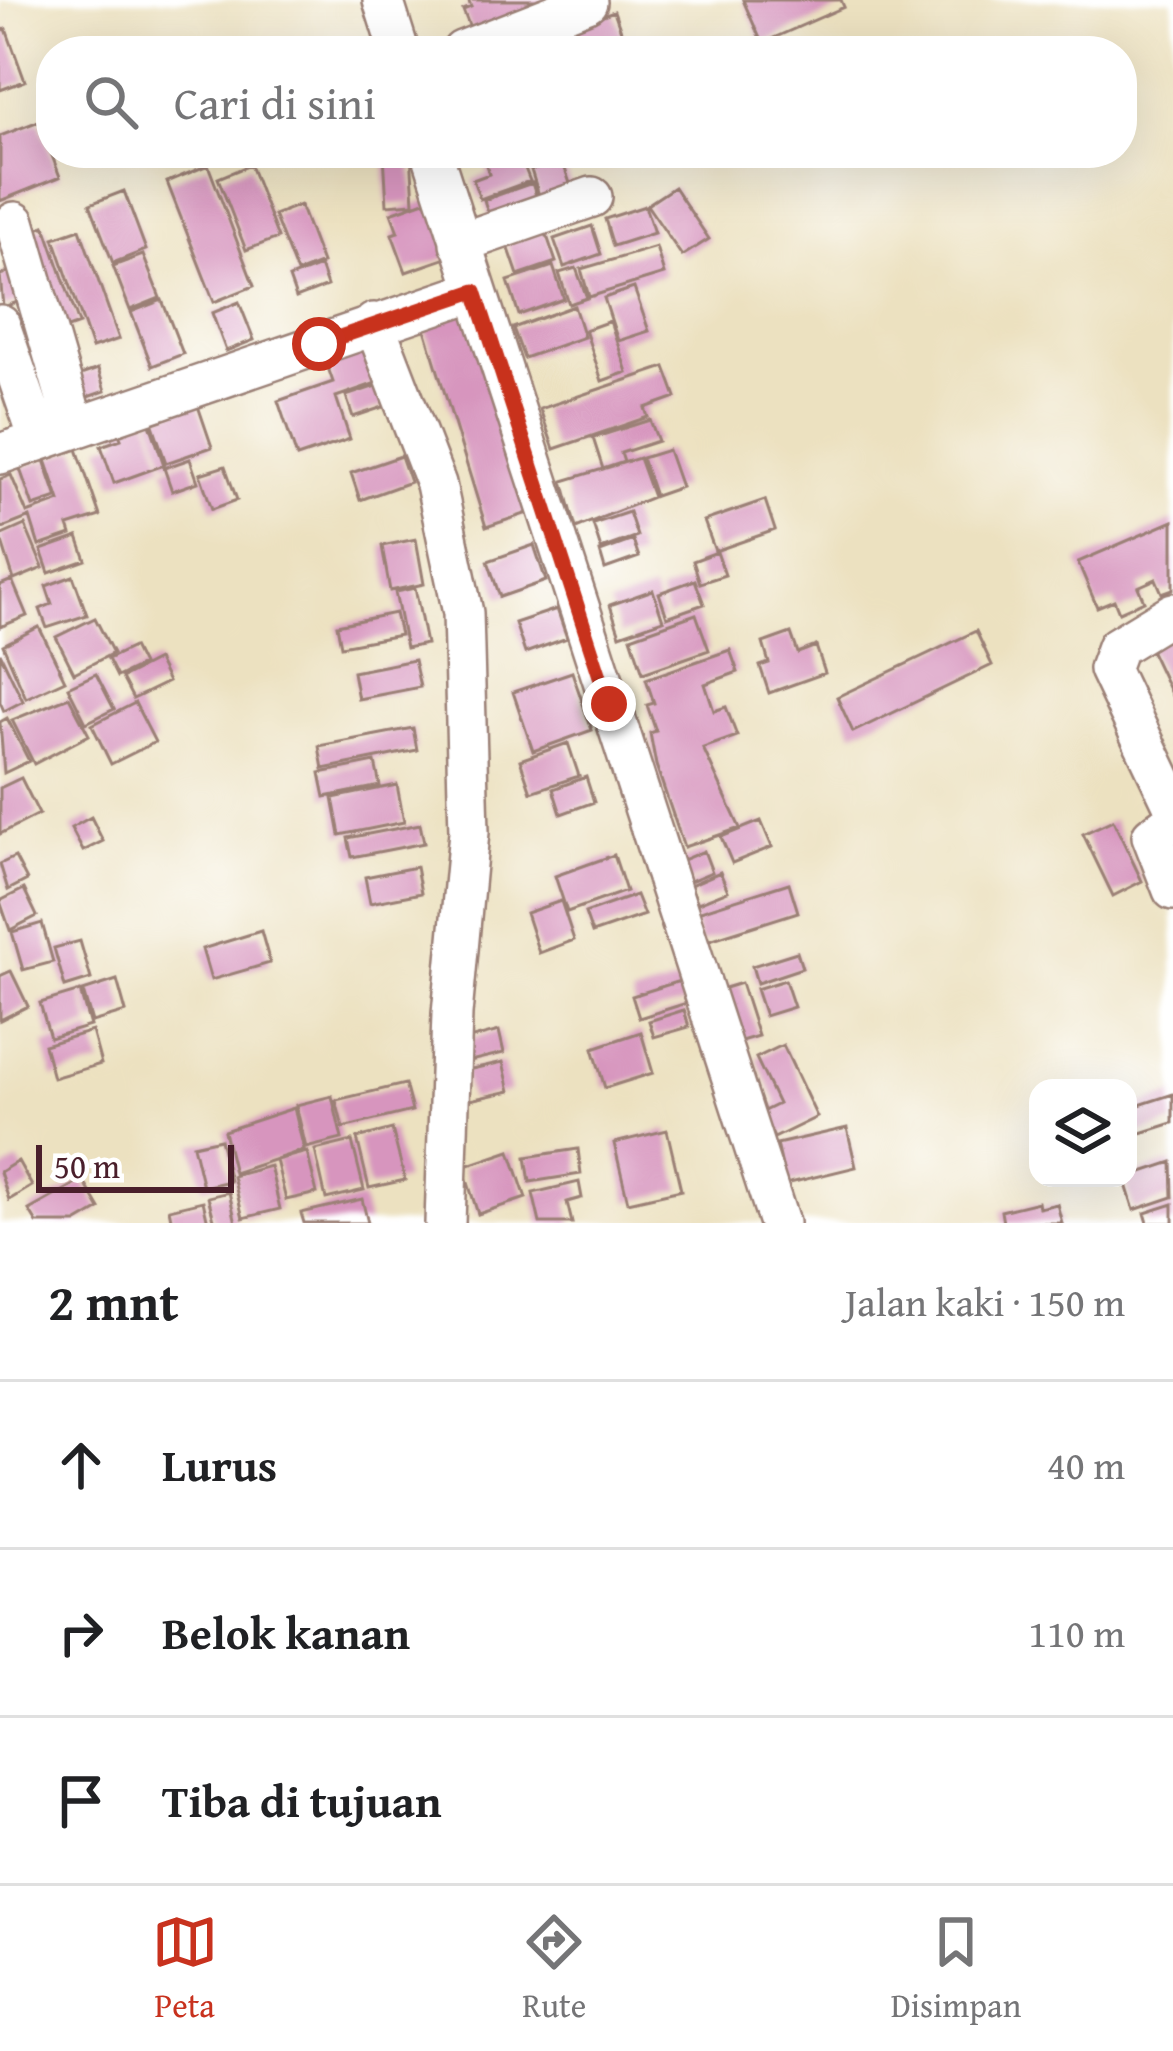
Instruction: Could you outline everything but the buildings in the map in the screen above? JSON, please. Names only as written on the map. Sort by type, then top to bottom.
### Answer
[{"type":"street","points":[[383,0],[395,36]]},
{"type":"street","points":[[500,36],[587,2]]},
{"type":"street","points":[[437,168],[779,1223]]},
{"type":"street","points":[[460,243],[592,196]]},
{"type":"street","points":[[21,221],[57,432]]},
{"type":"street","points":[[0,454],[475,291]]},
{"type":"street","points":[[395,316],[463,613],[469,832],[452,1014],[445,1223]]},
{"type":"street","points":[[0,325],[57,432]]},
{"type":"street","points":[[1173,613],[1117,647],[1108,669],[1173,804]]},
{"type":"street","points":[[1173,821],[1152,836],[1151,845],[1173,890]]},
{"type":"route","points":[[319,344],[475,291],[609,704]]}]
